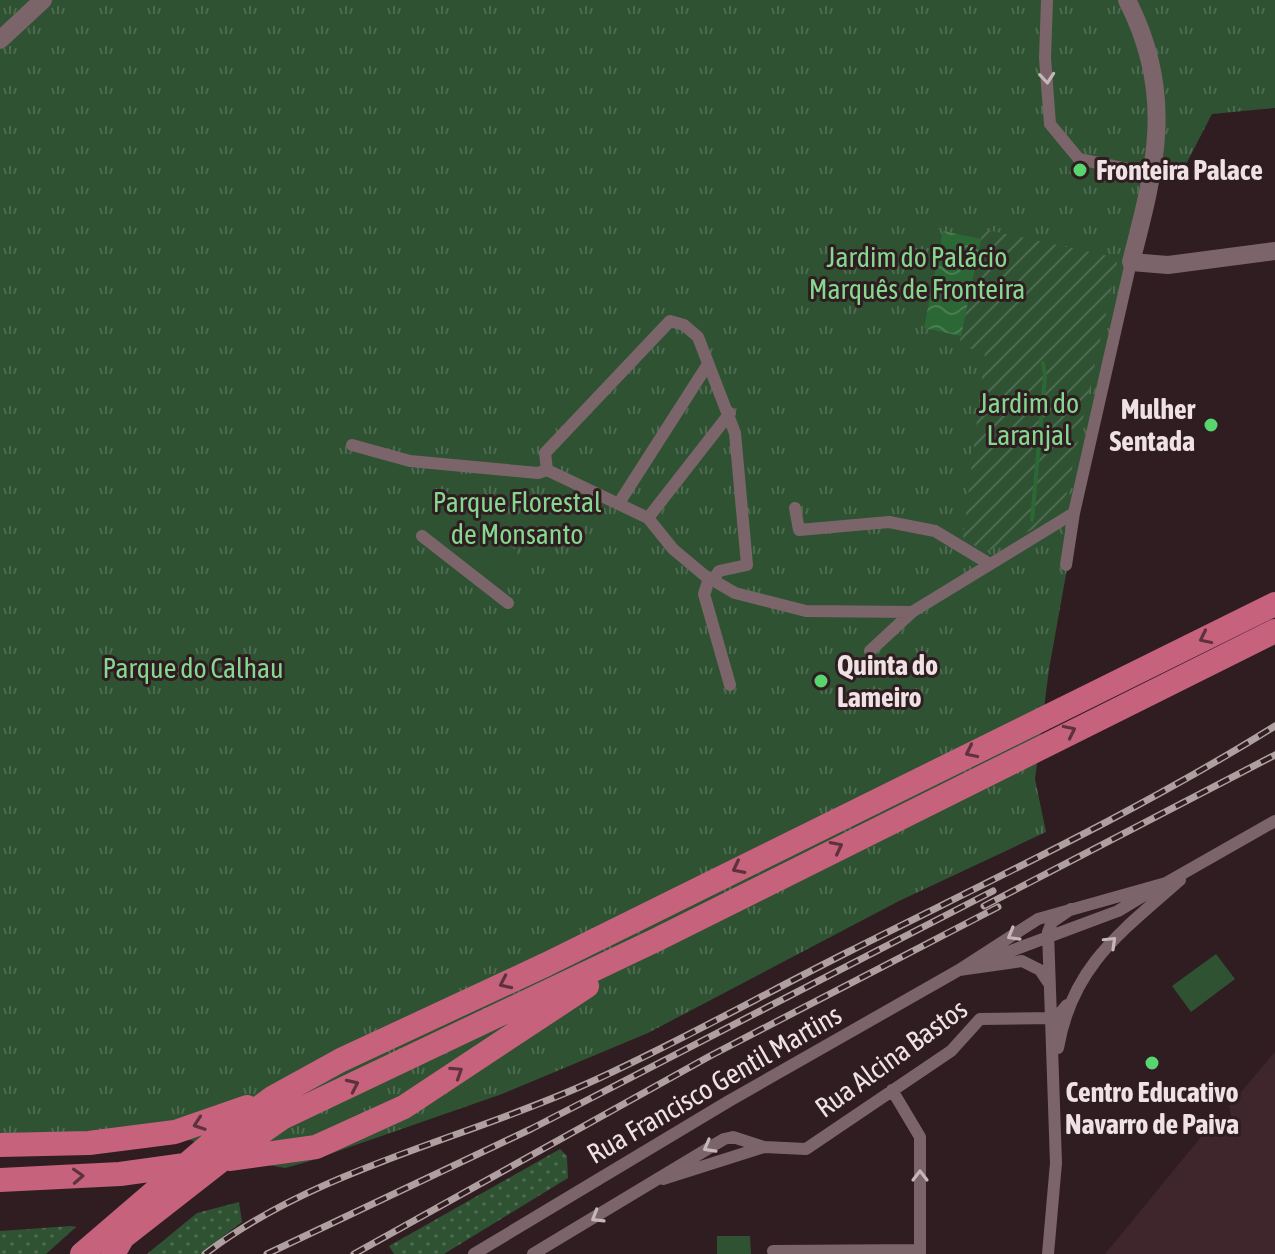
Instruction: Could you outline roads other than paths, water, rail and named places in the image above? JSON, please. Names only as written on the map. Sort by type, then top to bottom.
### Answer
[{"type":"highway","points":[[91,1253],[118,1246],[219,1162],[277,1108],[354,1053],[547,964],[1275,604]]},
{"type":"highway","points":[[91,1253],[209,1145],[277,1108],[656,940],[1275,631]]},
{"type":"highway","points":[[0,1180],[120,1174],[316,1147],[404,1107],[656,940]]},
{"type":"highway","points":[[0,1145],[89,1143],[175,1132],[277,1108]]},
{"type":"street","points":[[0,40],[43,0]]},
{"type":"street","points":[[1047,0],[1045,58],[1050,124],[1079,159],[1152,174]]},
{"type":"street","points":[[1066,565],[1074,513],[1157,154],[1156,81],[1149,52],[1127,0]]},
{"type":"street","points":[[1131,262],[1168,265],[1275,251]]},
{"type":"street","points":[[547,470],[545,453],[670,321],[684,325],[698,337],[730,413],[747,565],[719,571],[704,594],[730,685]]},
{"type":"street","points":[[619,503],[708,364]]},
{"type":"street","points":[[648,518],[730,413]]},
{"type":"street","points":[[352,445],[410,461],[538,473],[547,470],[648,518],[673,549],[711,579],[735,593],[806,611],[912,612]]},
{"type":"street","points":[[795,508],[799,530],[889,522],[935,531],[988,563]]},
{"type":"street","points":[[870,651],[912,612],[1074,513]]},
{"type":"street","points":[[422,536],[508,603]]},
{"type":"street","points":[[959,970],[1038,919],[1166,883],[1275,821]]},
{"type":"street","points":[[1050,1018],[1060,1016],[1095,959],[1194,868]]},
{"type":"street","name":"Rua Francisco Gentil Martins","points":[[982,968],[1008,952],[1118,911],[1166,883]]},
{"type":"street","points":[[1048,1254],[1054,1203],[1055,1074],[1048,937],[1052,922],[1071,909]]},
{"type":"street","name":"Rua Francisco Gentil Martins","points":[[474,1254],[729,1101],[959,970],[1026,962],[1040,970],[1048,982]]},
{"type":"street","points":[[1055,1074],[1067,1005]]},
{"type":"street","name":"Rua Alcina Bastos","points":[[533,1254],[724,1139],[742,1139],[764,1147],[806,1149],[951,1051],[980,1019],[1050,1018]]},
{"type":"street","points":[[773,1251],[920,1252],[920,1137],[892,1090]]},
{"type":"street","name":"Rua Alcina Bastos","points":[[660,1180],[764,1147]]},
{"type":"water","points":[[943,231],[981,239],[961,336],[924,328]]},
{"type":"waterway","points":[[1032,520],[1045,376],[1043,363]]},
{"type":"railway","points":[[205,1254],[248,1225],[340,1178],[536,1105],[651,1054],[1118,816],[1275,726]]},
{"type":"railway","points":[[984,906],[1275,755]]},
{"type":"railway","points":[[267,1254],[531,1129],[993,891]]},
{"type":"railway","points":[[354,1254],[710,1056],[998,907]]},
{"type":"place","name":"Fronteira Palace","points":[[1080,170]]},
{"type":"place","name":"Mulher Sentada","points":[[1211,425]]},
{"type":"place","name":"Quinta do Lameiro","points":[[821,681]]},
{"type":"place","name":"Centro Educativo Navarro de Paiva","points":[[1152,1063]]},
{"type":"park label","name":"Jardim do Palácio Marquês de Fronteira","points":[[917,273]]},
{"type":"park label","name":"Jardim do Laranjal","points":[[1029,419]]},
{"type":"park label","name":"Parque Florestal de Monsanto","points":[[517,518]]},
{"type":"park label","name":"Parque do Calhau","points":[[193,668]]}]
